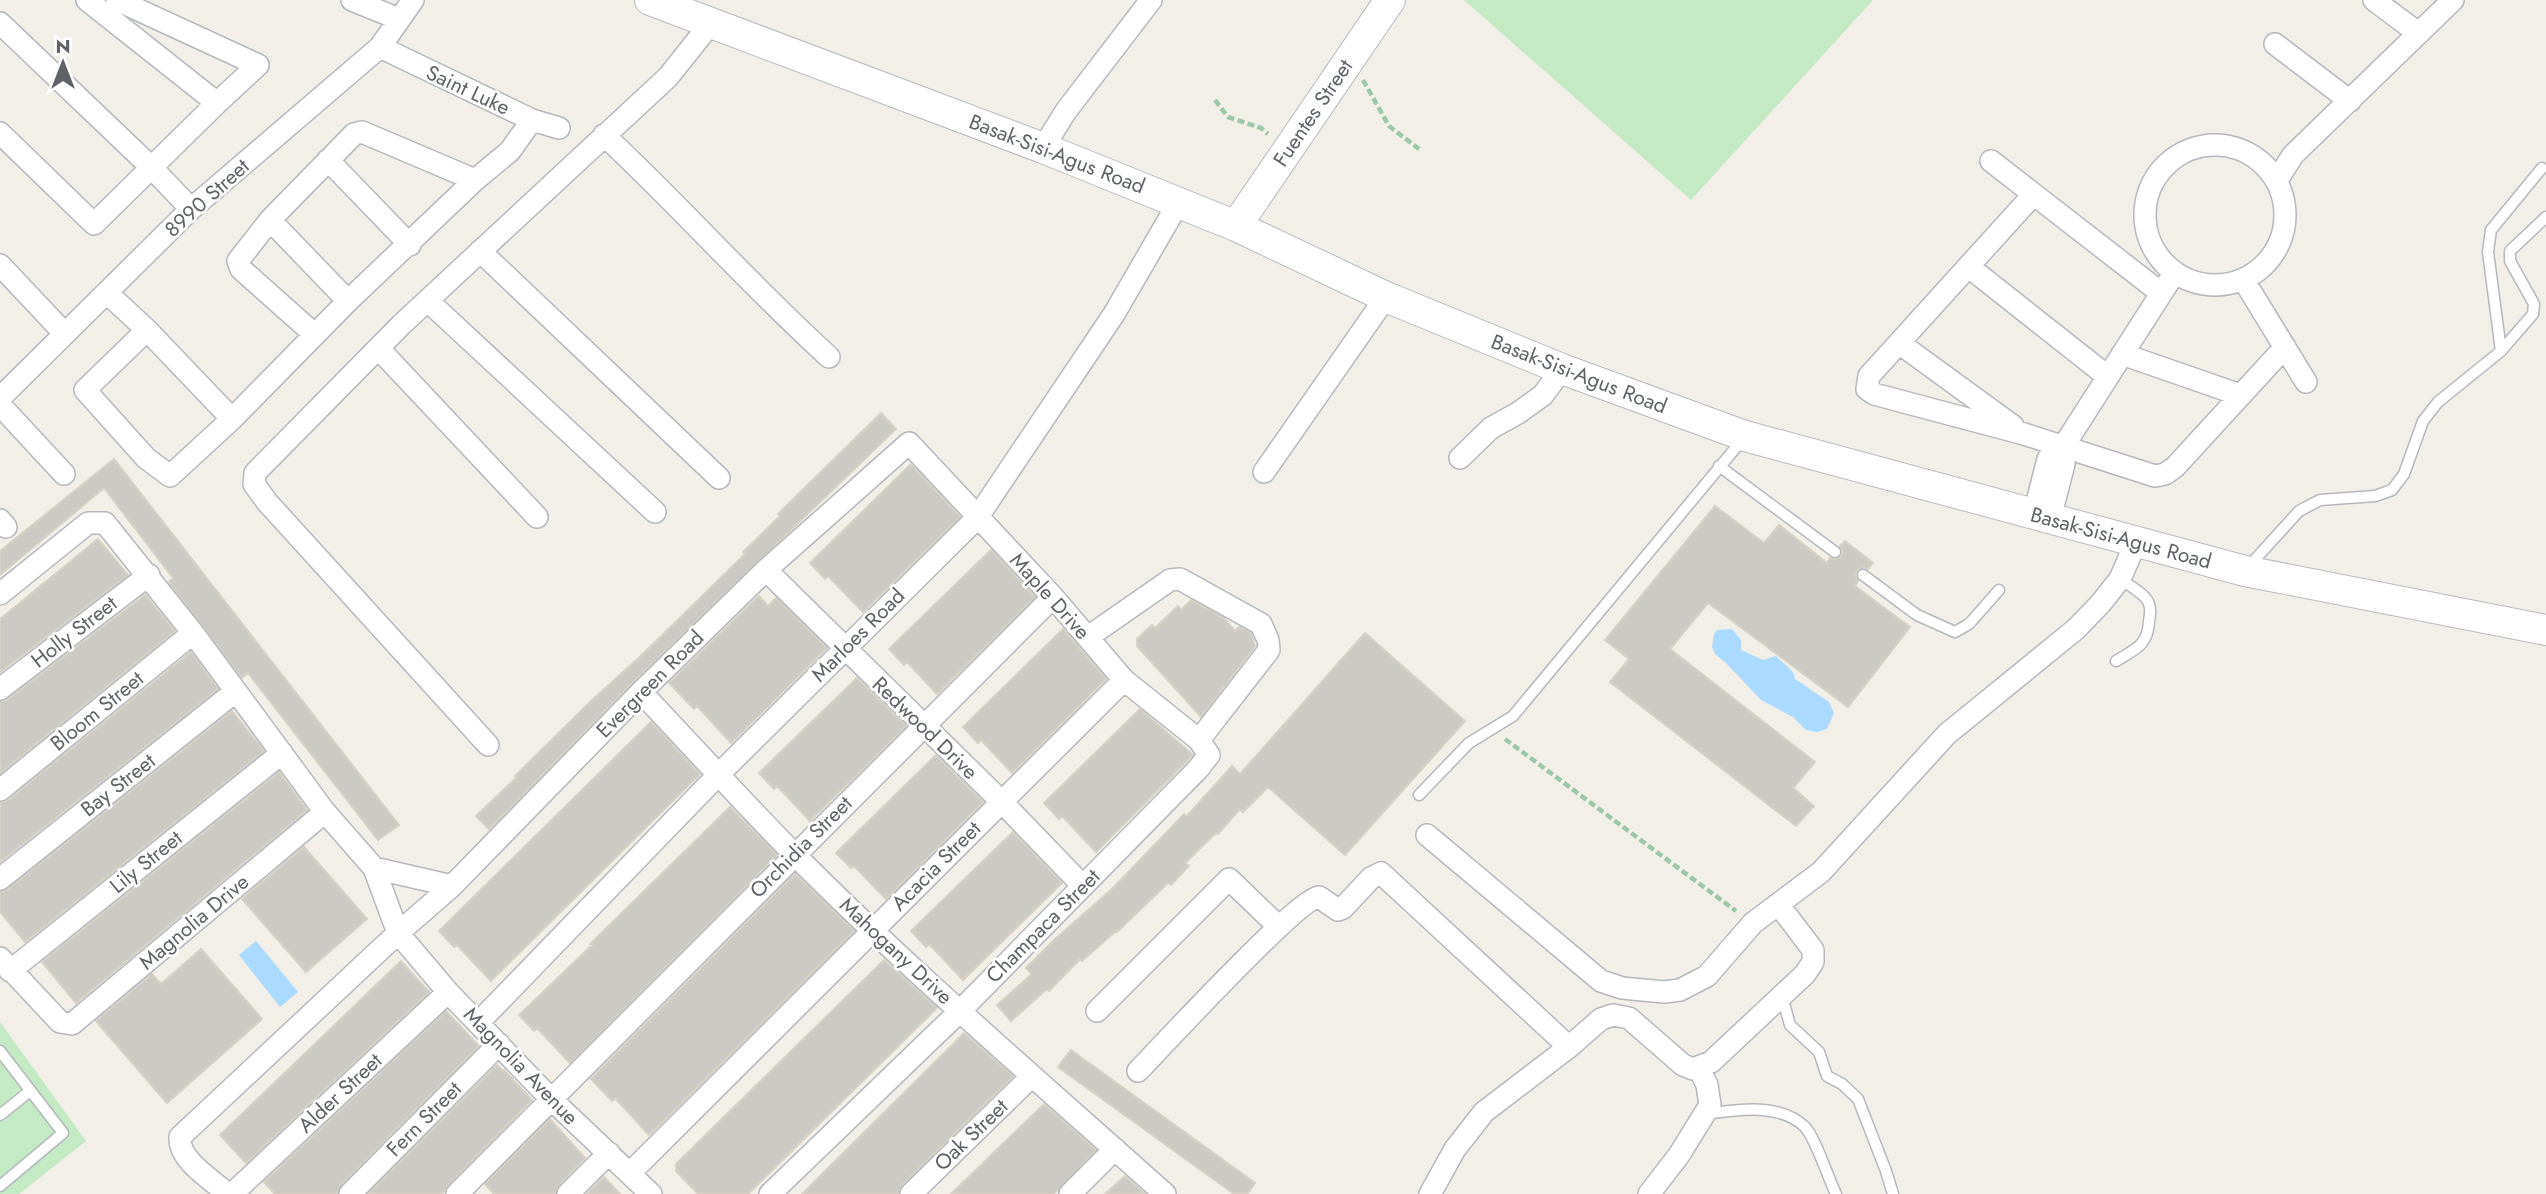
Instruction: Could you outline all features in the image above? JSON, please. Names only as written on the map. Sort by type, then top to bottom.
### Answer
[{"type":"street","points":[[87,0],[216,103]]},
{"type":"street","points":[[0,133],[94,224],[258,65],[117,0]]},
{"type":"street","points":[[352,0],[400,19]]},
{"type":"street","name":"8990 Street","points":[[0,398],[191,209],[380,47],[414,0]]},
{"type":"street","name":"Basak-Sisi-Agus Road","points":[[650,0],[1179,202],[1386,297],[1562,369],[1745,436],[2245,571],[2543,624]]},
{"type":"street","points":[[1043,148],[1066,111],[1151,0]]},
{"type":"street","name":"Fuentes Street","points":[[1236,226],[1390,0]]},
{"type":"street","points":[[2374,0],[2418,33]]},
{"type":"street","points":[[2277,180],[2293,155],[2453,0]]},
{"type":"street","points":[[0,23],[152,168],[191,209]]},
{"type":"street","points":[[488,745],[267,502],[254,484],[258,469],[480,251],[668,77],[711,23]]},
{"type":"street","points":[[2275,44],[2350,101]]},
{"type":"street","name":"Saint Luke","points":[[380,47],[532,120],[559,128]]},
{"type":"street","points":[[147,330],[85,390],[146,458],[170,476],[232,419],[348,301],[410,245],[475,180],[510,151],[532,120]]},
{"type":"street","points":[[314,334],[242,270],[238,261],[270,220],[354,134],[362,132],[475,180]]},
{"type":"street","points":[[604,135],[655,183],[784,316],[829,357]]},
{"type":"street","points":[[2222,145],[2253,155],[2277,180],[2282,190],[2286,214],[2282,237],[2278,248],[2263,267],[2243,279],[2208,285],[2190,281],[2162,261],[2152,247],[2146,232],[2146,198],[2161,169],[2189,149],[2222,145]]},
{"type":"street","points":[[328,160],[410,245]]},
{"type":"street","points":[[1991,161],[2161,293]]},
{"type":"street","points":[[2033,195],[1868,376],[1867,389],[1874,394],[2122,463],[2155,476],[2165,474],[2175,467],[2285,347]]},
{"type":"street","name":"Marloes Road","points":[[479,1022],[718,775],[977,518],[1114,314],[1179,202]]},
{"type":"street","points":[[270,220],[348,301]]},
{"type":"street","points":[[480,251],[719,478]]},
{"type":"street","points":[[0,265],[65,334]]},
{"type":"street","points":[[1969,267],[2107,376]]},
{"type":"street","points":[[2042,516],[2048,459],[2063,447],[2175,272]]},
{"type":"street","points":[[2243,279],[2306,382]]},
{"type":"street","points":[[107,293],[147,330],[232,419]]},
{"type":"street","points":[[1264,472],[1386,297]]},
{"type":"street","points":[[428,301],[655,512]]},
{"type":"street","points":[[1899,343],[2024,434]]},
{"type":"street","points":[[379,349],[537,517]]},
{"type":"street","points":[[2122,354],[2240,395]]},
{"type":"street","points":[[1460,457],[1491,428],[1518,414],[1543,395],[1562,369]]},
{"type":"street","points":[[0,405],[64,474]]},
{"type":"street","name":"Maple Drive","points":[[909,443],[1053,597],[1124,680],[1199,740]]},
{"type":"street","name":"Evergreen Road","points":[[230,1194],[185,1157],[179,1145],[180,1137],[452,886],[641,692],[766,570],[909,443]]},
{"type":"street","points":[[0,594],[88,523],[105,523],[149,575],[325,812],[374,868],[398,933]]},
{"type":"street","points":[[1427,835],[1601,981],[1622,988],[1664,992],[1680,990],[1707,976],[1753,923],[1821,872],[1947,734],[2076,629],[2120,579],[2136,542]]},
{"type":"street","name":"Redwood Drive","points":[[766,570],[1001,801],[1083,886]]},
{"type":"street","name":"Holly Street","points":[[0,689],[149,575]]},
{"type":"street","points":[[1088,637],[1170,580],[1180,579],[1261,624],[1269,650],[1199,740]]},
{"type":"street","name":"Orchidia Street","points":[[457,1194],[1053,597]]},
{"type":"street","name":"Bloom Street","points":[[0,790],[193,633]]},
{"type":"street","name":"Acacia Street","points":[[630,1173],[1124,680]]},
{"type":"street","name":"Bay Street","points":[[0,878],[236,691]]},
{"type":"street","name":"Mahogany Drive","points":[[641,692],[794,854],[872,930],[1165,1194]]},
{"type":"street","name":"Champaca Street","points":[[770,1194],[960,1011],[1199,768],[1209,755],[1199,740]]},
{"type":"street","name":"Lily Street","points":[[5,964],[282,753]]},
{"type":"street","name":"Magnolia Drive","points":[[5,964],[60,1022],[72,1024],[325,812]]},
{"type":"street","points":[[374,868],[452,886]]},
{"type":"street","points":[[1138,1070],[1279,927],[1315,897],[1335,909],[1343,908],[1371,878],[1381,873],[1569,1047]]},
{"type":"street","points":[[1097,1011],[1230,879],[1279,927]]},
{"type":"street","points":[[1430,1194],[1455,1149],[1483,1112],[1601,1020],[1613,1015],[1629,1018],[1683,1065],[1693,1069],[1711,1062],[1805,974],[1813,962],[1813,950],[1778,904]]},
{"type":"street","name":"Magnolia Avenue","points":[[398,933],[448,992],[552,1100],[650,1194]]},
{"type":"street","name":"Alder Street","points":[[230,1194],[448,992]]},
{"type":"street","name":"Fern Street","points":[[350,1194],[499,1044]]},
{"type":"street","points":[[1648,1194],[1679,1155],[1710,1105],[1699,1068]]},
{"type":"street","name":"Oak Street","points":[[911,1194],[1032,1076]]},
{"type":"street","points":[[1070,1194],[1115,1149]]},
{"type":"street","points":[[568,1194],[609,1153]]},
{"type":"lane","points":[[2501,351],[2488,252],[2491,230],[2542,168]]},
{"type":"lane","points":[[2245,571],[2299,511],[2320,500],[2375,496],[2392,490],[2404,474],[2423,421],[2438,402],[2501,351],[2533,314],[2534,304],[2510,261],[2510,251],[2546,217]]},
{"type":"lane","points":[[1419,795],[1469,743],[1513,716],[1745,436]]},
{"type":"lane","points":[[1719,466],[1835,552]]},
{"type":"lane","points":[[1863,575],[1917,615],[1955,632],[1969,624],[1999,590]]},
{"type":"lane","points":[[2116,662],[2143,643],[2148,635],[2150,612],[2150,604],[2145,598],[2120,579]]},
{"type":"lane","points":[[1782,996],[1790,1025],[1819,1052],[1828,1076],[1842,1084],[1858,1099],[1893,1194]]},
{"type":"lane","points":[[0,1051],[63,1133],[0,1186]]},
{"type":"lane","points":[[0,1115],[30,1091]]},
{"type":"lane","points":[[1705,1114],[1744,1108],[1781,1114],[1804,1126],[1836,1194]]},
{"type":"path","points":[[1350,58],[1389,126],[1419,149]]},
{"type":"path","points":[[1215,100],[1228,117],[1261,128],[1287,151]]},
{"type":"path","points":[[1493,730],[1753,923]]},
{"type":"green space","points":[[1464,0],[1873,0],[1691,200]]},
{"type":"green space","points":[[0,1022],[86,1141],[19,1194],[0,1194]]},
{"type":"water","points":[[1732,629],[1741,640],[1741,650],[1763,660],[1776,656],[1793,672],[1795,679],[1829,702],[1834,713],[1827,729],[1817,732],[1806,730],[1793,717],[1761,700],[1715,654],[1712,647],[1714,634],[1717,630]]},
{"type":"water","points":[[256,941],[298,992],[280,1007],[239,955]]},
{"type":"building","points":[[881,413],[896,429],[632,683],[489,829],[476,816],[590,702],[745,554],[743,552],[780,516],[778,514]]},
{"type":"building","points":[[114,459],[399,825],[378,840],[248,673],[242,678],[169,582],[173,578],[104,488],[0,575],[0,551]]},
{"type":"building","points":[[911,464],[960,517],[863,612],[828,576],[825,579],[810,563]]},
{"type":"building","points":[[1715,506],[1764,543],[1779,525],[1827,563],[1830,558],[1835,560],[1841,557],[1843,552],[1840,546],[1845,541],[1873,563],[1868,569],[1863,567],[1857,570],[1855,575],[1858,581],[1855,586],[1910,627],[1848,707],[1708,603],[1670,649],[1815,762],[1793,788],[1814,806],[1796,826],[1610,682],[1629,659],[1605,640]]},
{"type":"building","points":[[98,539],[128,575],[0,672],[0,619]]},
{"type":"building","points":[[991,550],[1035,597],[937,694],[907,662],[904,665],[889,649]]},
{"type":"building","points":[[145,595],[175,631],[0,773],[0,702],[8,699]]},
{"type":"building","points":[[759,596],[768,606],[776,598],[827,648],[731,743],[697,706],[694,709],[669,683]]},
{"type":"building","points":[[1191,600],[1224,618],[1235,631],[1239,627],[1251,633],[1255,646],[1201,717],[1137,646],[1137,639],[1152,625],[1155,628],[1178,606],[1181,610]]},
{"type":"building","points":[[1063,629],[1106,679],[1012,773],[981,740],[978,743],[963,727]]},
{"type":"building","points":[[1365,633],[1465,721],[1345,855],[1268,787],[1243,812],[1240,809],[1218,834],[1185,863],[1189,866],[1171,885],[1168,883],[1117,932],[1082,961],[1080,959],[1049,991],[1047,989],[1011,1021],[997,1005],[1032,974],[1026,968],[1114,887],[1184,814],[1187,816],[1232,766],[1240,774]]},
{"type":"building","points":[[191,652],[218,689],[0,862],[0,803],[8,800]]},
{"type":"building","points":[[857,678],[906,726],[810,821],[777,786],[774,789],[759,773]]},
{"type":"building","points":[[1140,709],[1193,755],[1096,852],[1062,816],[1059,819],[1044,803]]},
{"type":"building","points":[[232,711],[264,751],[25,942],[0,912],[0,892],[8,889]]},
{"type":"building","points":[[651,722],[700,774],[491,981],[457,945],[454,947],[439,931]]},
{"type":"building","points":[[936,755],[983,802],[886,899],[854,866],[851,868],[836,853]]},
{"type":"building","points":[[279,772],[307,810],[76,1003],[42,962]]},
{"type":"building","points":[[730,807],[777,855],[570,1063],[537,1028],[534,1031],[519,1015]]},
{"type":"building","points":[[1013,832],[1062,883],[963,980],[929,944],[926,947],[911,931]]},
{"type":"building","points":[[304,847],[367,919],[306,972],[242,899]]},
{"type":"building","points":[[795,874],[854,931],[649,1135],[615,1098],[612,1101],[591,1079]]},
{"type":"building","points":[[201,949],[262,1019],[167,1103],[96,1021],[152,974],[161,984]]},
{"type":"building","points":[[884,960],[937,1008],[748,1194],[698,1194],[676,1171],[676,1164]]},
{"type":"building","points":[[401,961],[429,992],[246,1163],[220,1135]]},
{"type":"building","points":[[446,1011],[479,1046],[341,1185],[337,1194],[275,1194],[264,1182]]},
{"type":"building","points":[[964,1033],[1013,1076],[902,1185],[898,1194],[802,1194]]},
{"type":"building","points":[[1071,1050],[1255,1183],[1247,1194],[1234,1194],[1058,1067]]},
{"type":"building","points":[[497,1065],[532,1100],[442,1194],[368,1194]]},
{"type":"building","points":[[1044,1104],[1096,1150],[1058,1190],[1053,1194],[951,1194]]},
{"type":"building","points":[[550,1119],[585,1158],[559,1185],[555,1194],[494,1194],[485,1184]]},
{"type":"building","points":[[1125,1176],[1145,1194],[1105,1194]]},
{"type":"building","points":[[604,1177],[620,1194],[587,1194]]}]
